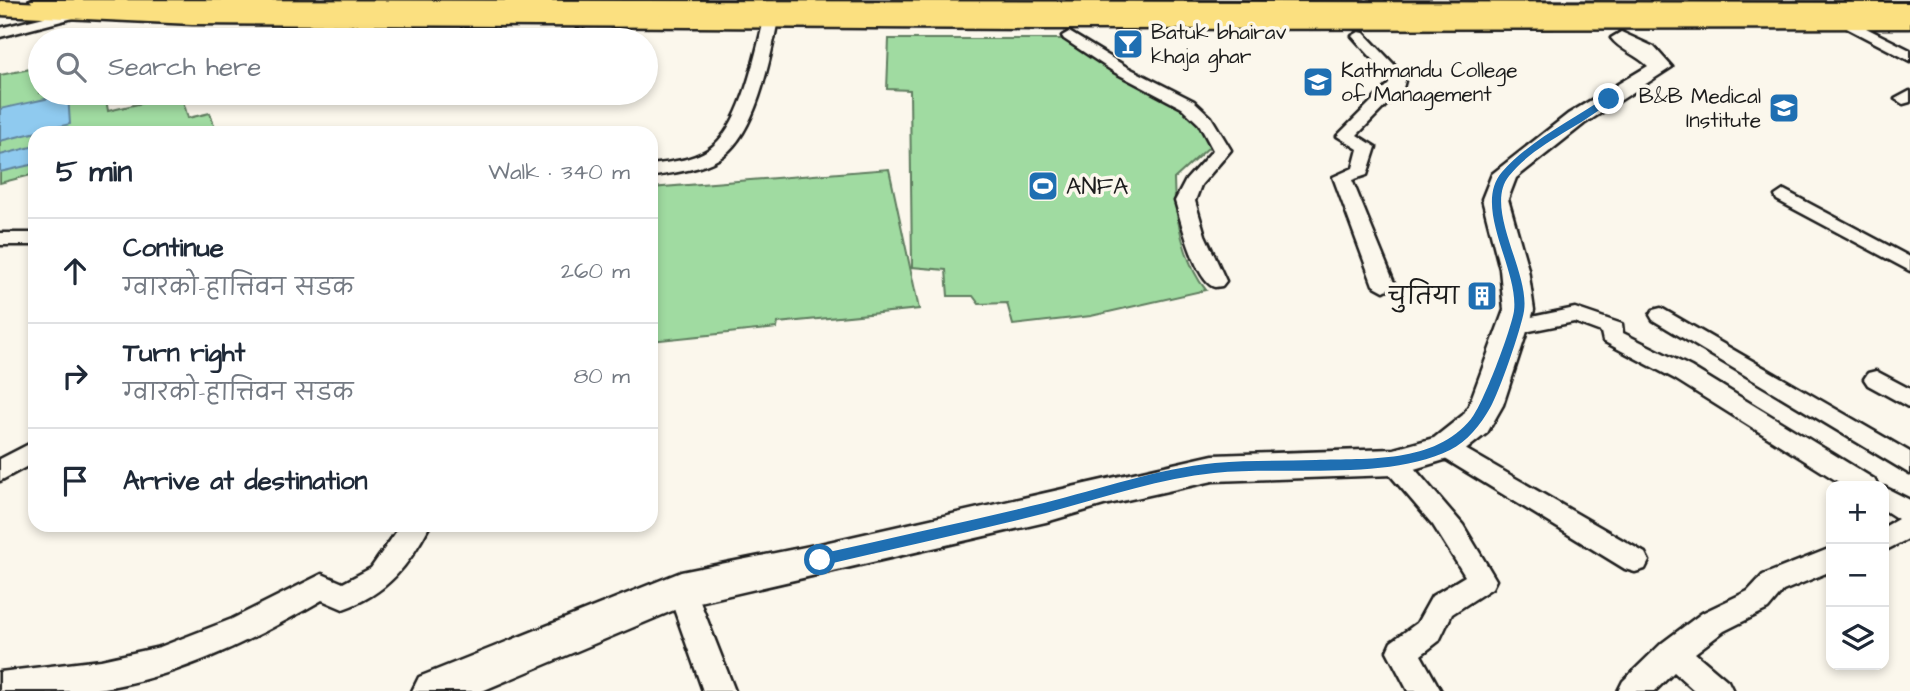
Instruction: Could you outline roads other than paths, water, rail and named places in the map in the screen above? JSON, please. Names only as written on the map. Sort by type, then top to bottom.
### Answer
[{"type":"highway","points":[[42,0],[232,7],[1910,2]]},
{"type":"highway","points":[[616,0],[1910,10]]},
{"type":"main road","points":[[0,8],[76,13],[771,20],[1910,21]]},
{"type":"main road","points":[[434,691],[681,589],[1213,468],[1394,461],[1446,447],[1475,424],[1486,405],[1519,310],[1518,291],[1495,199],[1499,186],[1505,174],[1565,127],[1661,67],[1646,52],[1621,38]]},
{"type":"street","points":[[0,33],[76,13]]},
{"type":"street","points":[[658,170],[682,166],[716,153],[736,134],[771,20]]},
{"type":"street","points":[[1844,21],[1910,55]]},
{"type":"street","points":[[1069,36],[1113,65],[1183,100],[1201,116],[1214,134],[1222,150],[1216,162],[1199,173],[1185,201],[1195,235],[1215,281]]},
{"type":"street","points":[[1359,36],[1398,77],[1396,85],[1346,136],[1367,147],[1361,171],[1342,177],[1384,285]]},
{"type":"street","points":[[1784,196],[1910,265]]},
{"type":"street","points":[[0,239],[28,239]]},
{"type":"street","points":[[1515,327],[1575,314],[1614,328],[1611,337],[1683,373],[1857,481]]},
{"type":"street","points":[[1661,315],[1910,464]]},
{"type":"street","points":[[1876,379],[1910,400]]},
{"type":"street","points":[[1446,447],[1634,561]]},
{"type":"street","points":[[0,471],[28,454]]},
{"type":"street","points":[[1394,461],[1432,501],[1456,533],[1482,580],[1442,605],[1428,632],[1402,651],[1425,691]]},
{"type":"street","points":[[1889,500],[1910,513]]},
{"type":"street","points":[[1889,537],[1910,525]]},
{"type":"street","points":[[0,686],[89,675],[160,661],[276,612],[322,586],[343,597],[381,576],[411,532]]},
{"type":"street","points":[[1634,691],[1673,652],[1713,622],[1758,600],[1773,583],[1826,561]]},
{"type":"street","points":[[681,589],[719,691]]},
{"type":"street","points":[[1673,652],[1717,691]]},
{"type":"water","points":[[28,103],[28,105],[69,105],[70,124],[28,126],[28,134],[0,141],[0,109]]},
{"type":"water","points":[[28,148],[28,166],[0,172],[0,155]]},
{"type":"place","name":"Batuk bhairav khaja ghar","points":[[1128,44]]},
{"type":"place","name":"Kathmandu College of Management","points":[[1318,82]]},
{"type":"place","name":"B&B Medical Institute","points":[[1784,108]]},
{"type":"place","name":"ANFA","points":[[1043,186]]},
{"type":"place","name":"चुतिया","points":[[1482,296]]}]
